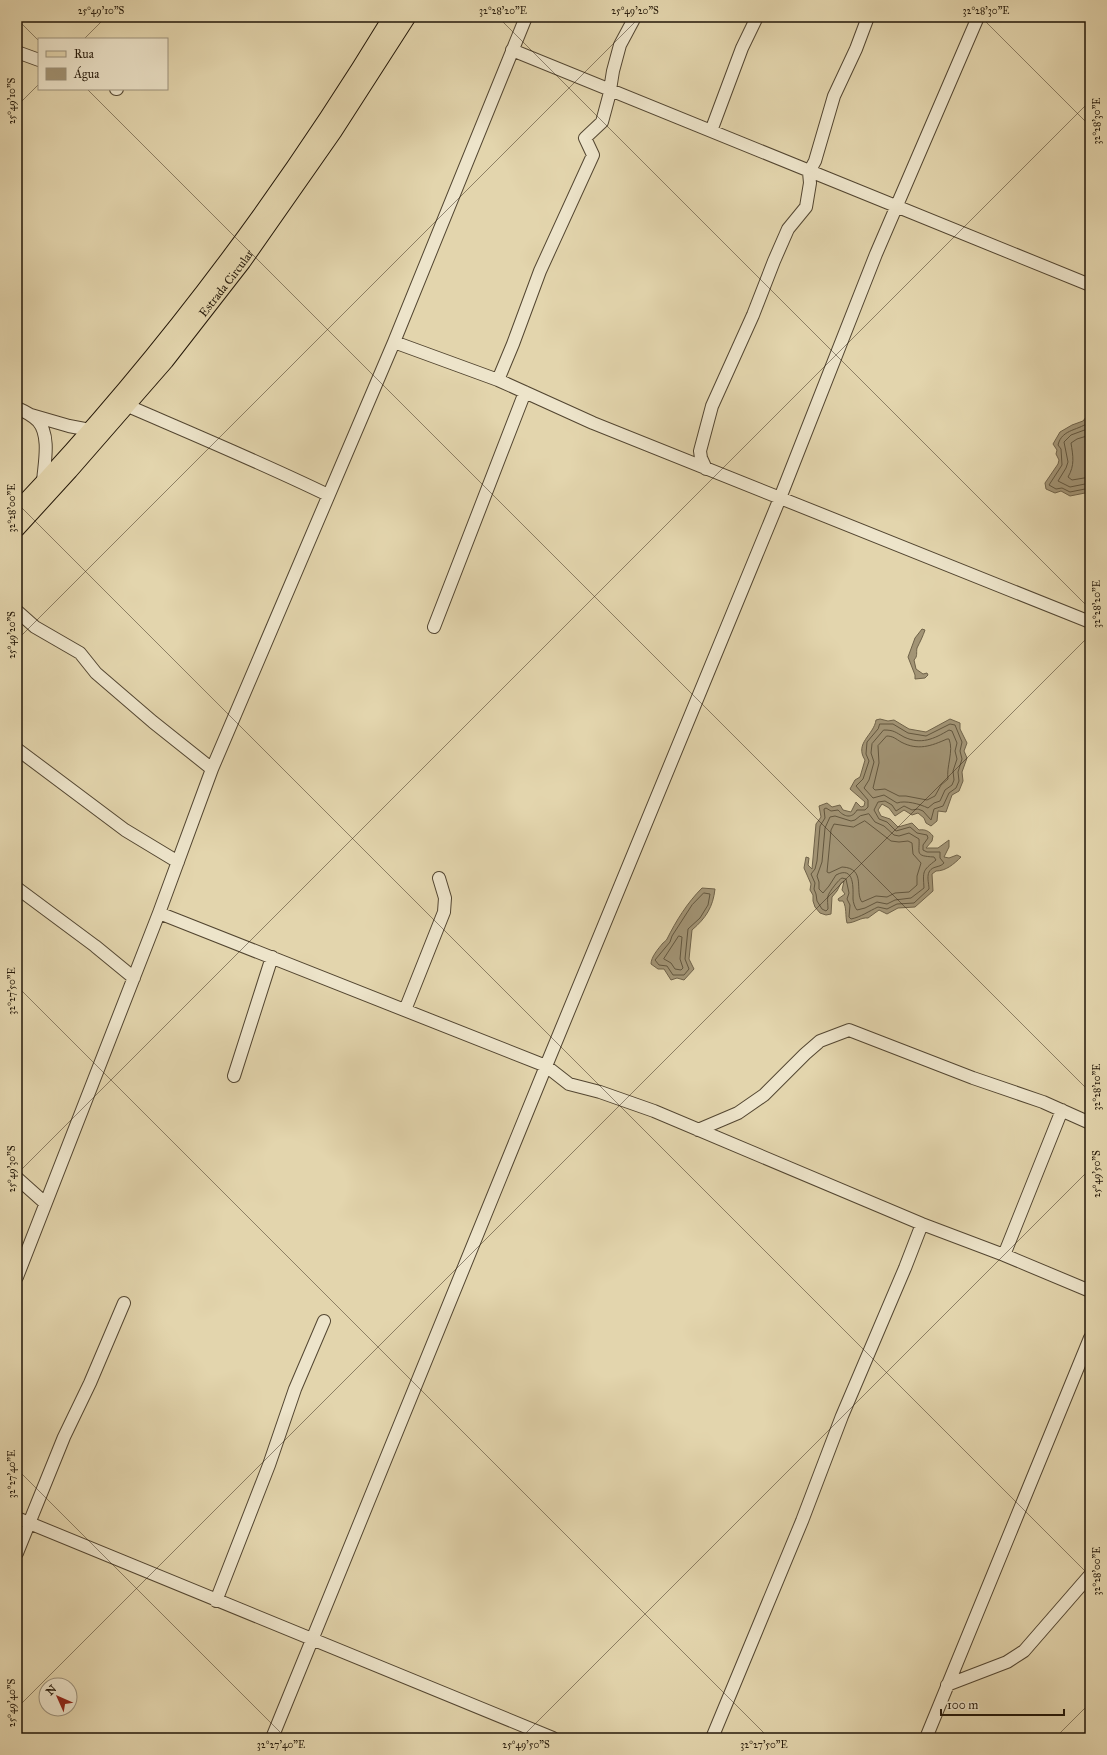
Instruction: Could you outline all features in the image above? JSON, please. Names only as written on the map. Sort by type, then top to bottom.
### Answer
[{"type":"main road","name":"Estrada Circular","points":[[17,510],[90,430],[233,252],[323,125],[392,17]]},
{"type":"main road","name":"Estrada Circular","points":[[17,529],[128,406],[166,361],[242,262],[334,132],[408,17]]},
{"type":"street","points":[[17,1277],[21,1257],[45,1203],[160,913],[212,768],[394,342],[526,17]]},
{"type":"street","points":[[498,380],[540,271],[594,155],[585,138],[602,122],[620,45],[635,17]]},
{"type":"street","points":[[711,131],[740,54],[757,17]]},
{"type":"street","points":[[706,469],[701,458],[700,450],[712,406],[788,229],[806,207],[810,183],[809,172],[815,161],[834,96],[856,49],[868,17]]},
{"type":"street","points":[[272,1738],[546,1066],[780,498],[896,206],[978,17]]},
{"type":"street","points":[[512,50],[1090,285]]},
{"type":"street","points":[[17,52],[38,60]]},
{"type":"street","points":[[394,342],[498,380],[593,423],[1090,622]]},
{"type":"street","points":[[434,627],[525,392]]},
{"type":"street","points":[[128,406],[228,448],[328,495]]},
{"type":"street","points":[[17,408],[38,421],[43,428],[45,453],[43,482]]},
{"type":"street","points":[[30,415],[69,426],[90,430]]},
{"type":"street","points":[[764,492],[784,485]]},
{"type":"street","points":[[17,611],[35,626],[80,653],[96,673],[153,722],[212,768]]},
{"type":"street","points":[[17,749],[125,830],[178,862]]},
{"type":"street","points":[[405,1010],[444,912],[445,898],[439,878]]},
{"type":"street","points":[[17,888],[95,946],[134,978]]},
{"type":"street","points":[[160,913],[546,1066],[569,1084],[600,1092],[698,1130],[922,1224],[1004,1255],[1090,1291]]},
{"type":"street","points":[[234,1076],[272,957]]},
{"type":"street","points":[[698,1130],[738,1113],[764,1095],[799,1059],[820,1041],[849,1030],[973,1078],[1062,1110],[1090,1123]]},
{"type":"street","points":[[1004,1255],[1062,1110]]},
{"type":"street","points":[[17,1178],[45,1203]]},
{"type":"street","points":[[712,1738],[802,1521],[842,1416],[905,1268],[922,1224]]},
{"type":"street","points":[[17,1553],[64,1437],[90,1383],[124,1303]]},
{"type":"street","points":[[216,1600],[269,1465],[295,1389],[324,1321]]},
{"type":"street","points":[[926,1738],[1090,1338]]},
{"type":"street","points":[[17,1518],[553,1738]]},
{"type":"street","points":[[947,1685],[1007,1662],[1024,1651],[1090,1575]]},
{"type":"water","points":[[1090,412],[1090,492],[1070,496],[1061,491],[1055,493],[1046,489],[1045,483],[1058,464],[1059,460],[1056,454],[1057,450],[1053,444],[1060,432],[1083,421]]},
{"type":"water","points":[[922,629],[925,630],[917,648],[914,660],[916,669],[923,674],[927,673],[928,675],[925,678],[915,679],[915,675],[908,657],[915,638]]},
{"type":"water","points":[[880,719],[888,721],[894,720],[909,729],[926,732],[950,719],[960,723],[960,729],[967,743],[964,751],[967,758],[962,772],[963,781],[959,791],[952,795],[946,812],[938,811],[937,821],[931,826],[926,823],[924,818],[918,813],[912,815],[904,810],[895,816],[889,808],[882,804],[878,810],[881,816],[890,819],[898,827],[912,823],[919,830],[925,830],[930,833],[933,836],[932,841],[926,848],[938,848],[949,840],[949,847],[944,857],[949,858],[957,855],[961,857],[950,867],[936,871],[932,874],[933,891],[915,907],[898,908],[887,914],[879,910],[868,918],[847,923],[843,901],[839,901],[838,899],[845,894],[842,890],[844,881],[832,897],[831,914],[826,915],[820,913],[815,907],[813,895],[810,890],[811,884],[804,868],[806,857],[809,858],[808,865],[812,869],[816,824],[821,817],[819,806],[827,803],[832,807],[840,805],[843,810],[851,812],[856,802],[861,807],[864,806],[865,802],[850,789],[855,780],[860,777],[865,760],[862,754],[863,744],[875,725],[876,720]]},
{"type":"water","points":[[702,888],[715,889],[711,907],[701,921],[692,930],[689,959],[694,969],[684,980],[677,978],[671,980],[664,969],[658,969],[651,964],[652,959],[657,950],[667,940],[687,906]]}]
